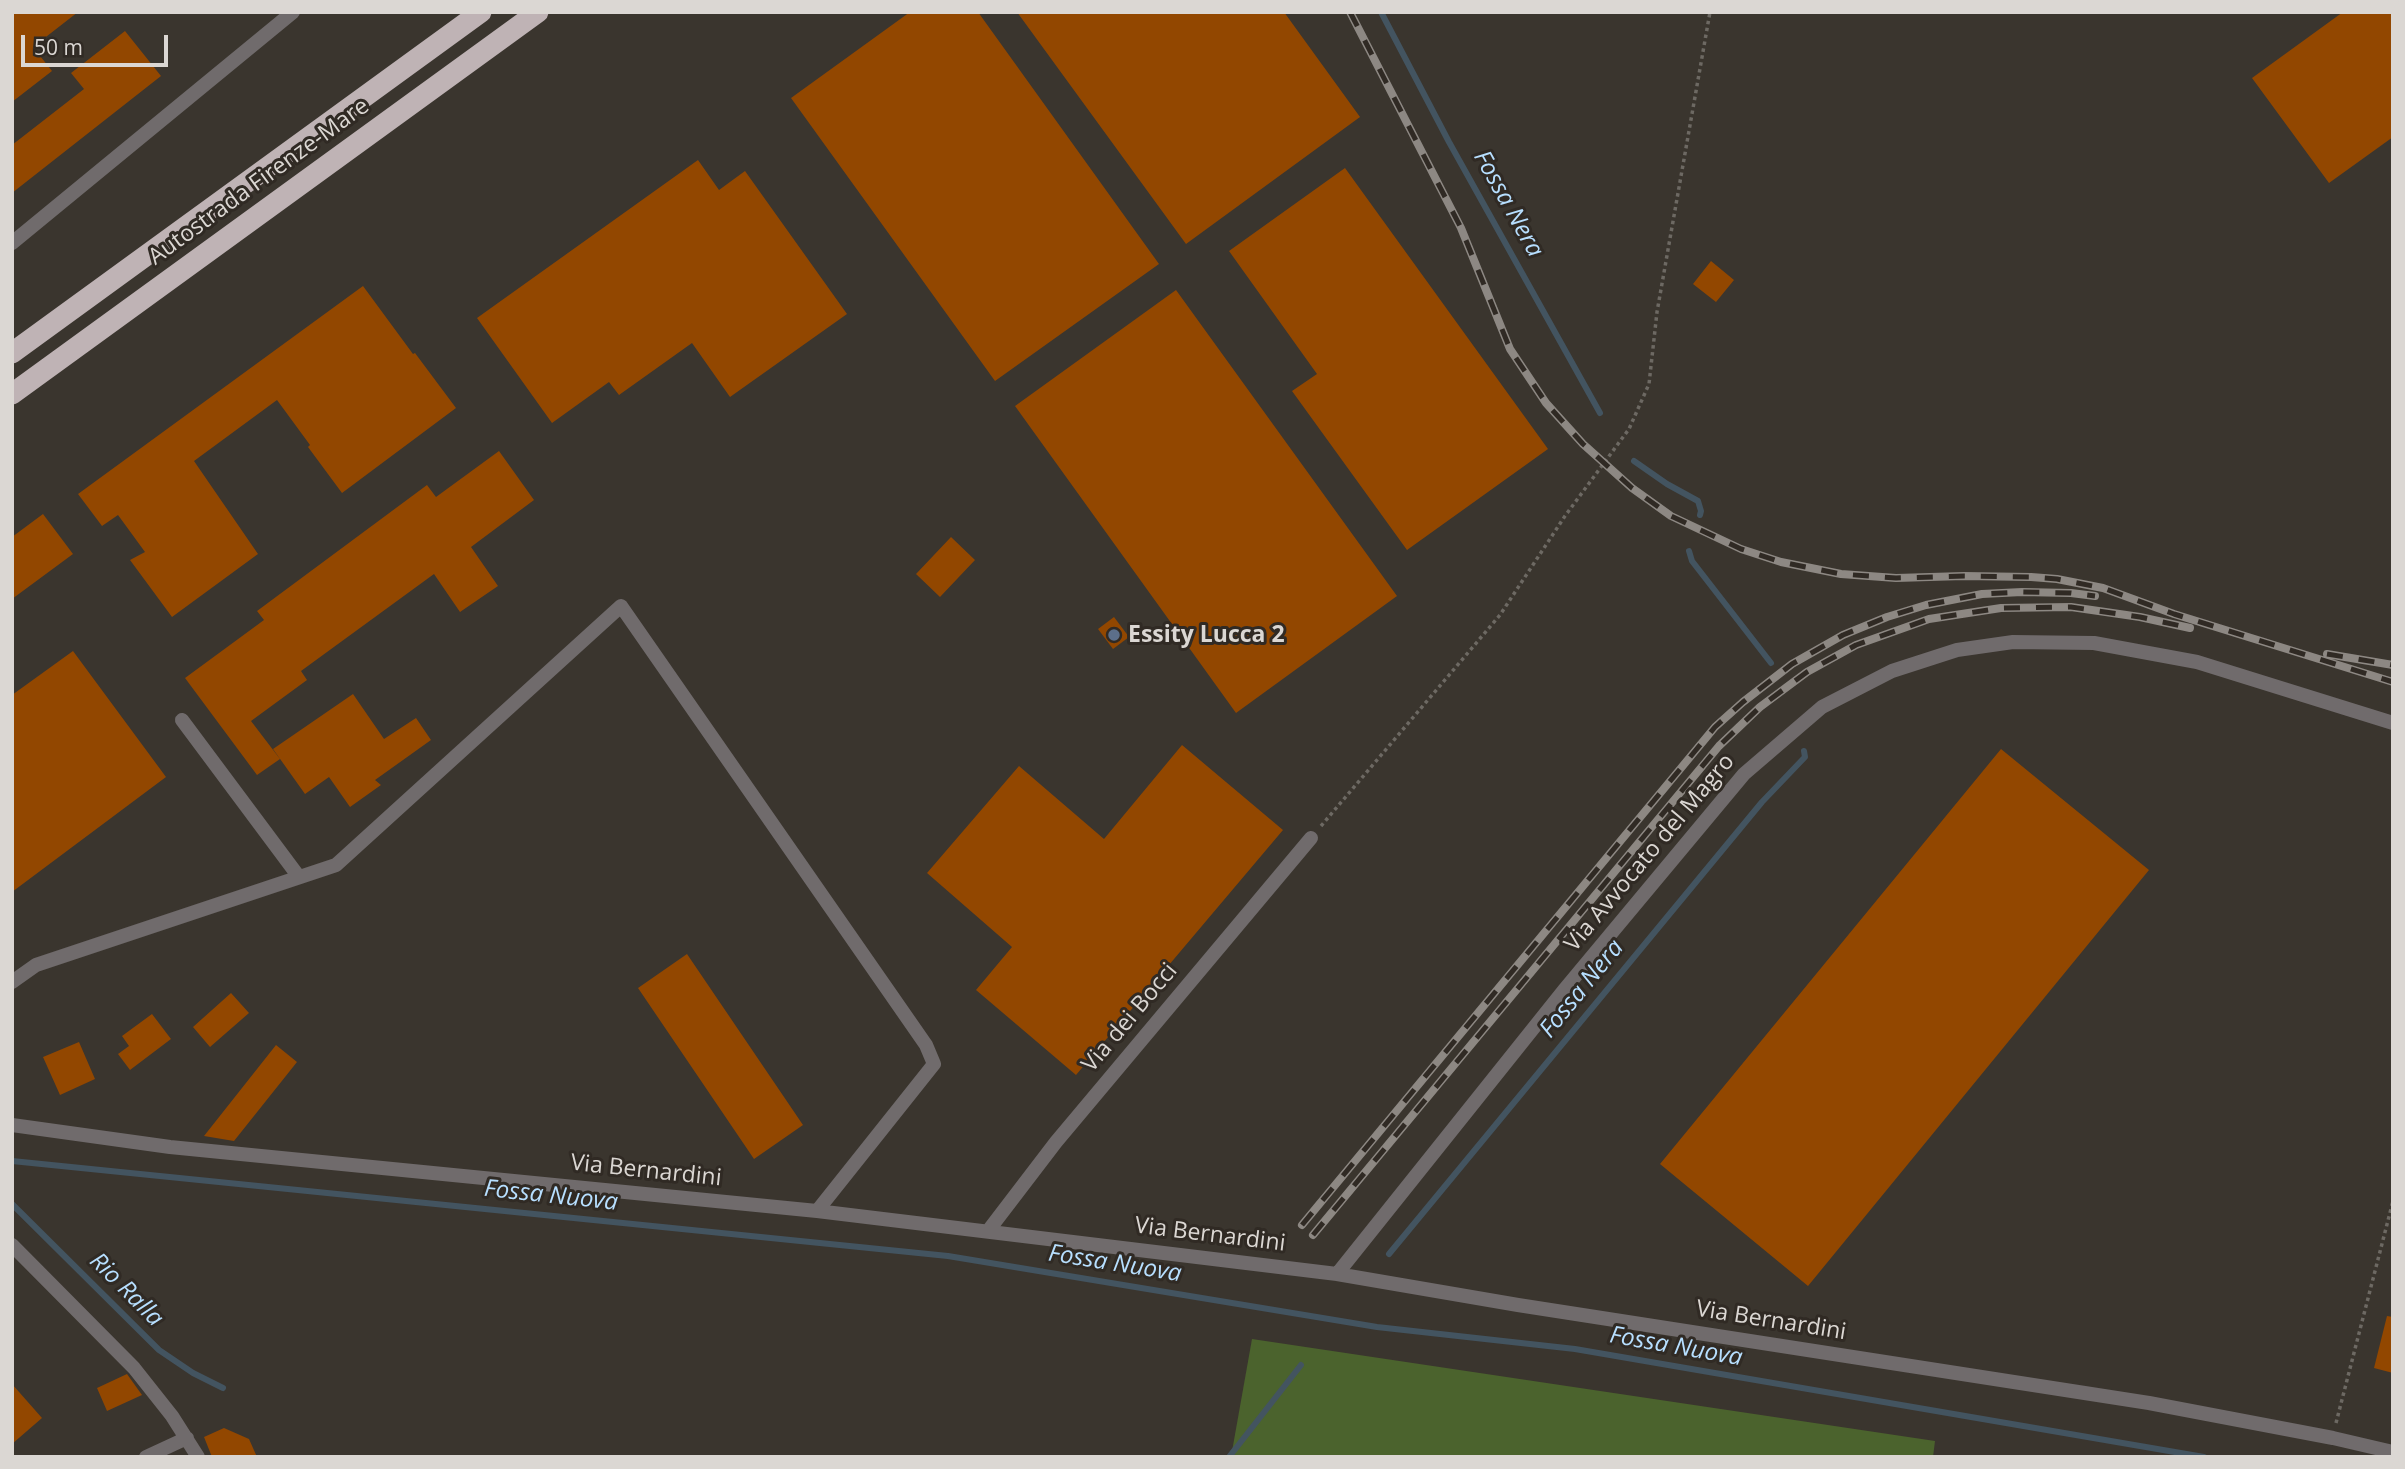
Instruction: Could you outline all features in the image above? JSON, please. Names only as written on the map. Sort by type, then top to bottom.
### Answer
[{"type":"highway","name":"Autostrada Firenze-Mare","points":[[12,353],[481,12]]},
{"type":"highway","name":"Autostrada Firenze-Mare","points":[[12,394],[538,12]]},
{"type":"street","points":[[12,243],[293,12]]},
{"type":"street","points":[[12,982],[36,965],[336,865],[621,606],[926,1045],[934,1064],[817,1211]]},
{"type":"street","name":"Via Avvocato del Magro","points":[[1337,1274],[1564,990],[1744,774],[1822,707],[1892,671],[1957,650],[2014,642],[2094,643],[2197,662],[2393,723]]},
{"type":"street","points":[[182,720],[299,877]]},
{"type":"street","name":"Via dei Bocci","points":[[988,1231],[1056,1142],[1311,838]]},
{"type":"street","name":"Via Bernardini","points":[[12,1125],[170,1147],[817,1211],[1337,1274],[1518,1305],[2149,1403],[2393,1452]]},
{"type":"street","points":[[12,1245],[134,1368],[187,1438],[198,1457]]},
{"type":"street","points":[[146,1457],[187,1438]]},
{"type":"path","points":[[1311,838],[1500,615],[1573,505],[1629,429],[1649,384],[1657,312],[1710,12]]},
{"type":"path","points":[[2333,1438],[2393,1201]]},
{"type":"green space","points":[[1252,1339],[1935,1441],[1933,1457],[1231,1457]]},
{"type":"building","points":[[12,12],[78,12],[33,47],[52,71],[12,102]]},
{"type":"building","points":[[910,12],[978,12],[1159,264],[995,381],[791,98]]},
{"type":"building","points":[[1017,12],[1284,12],[1360,117],[1186,244]]},
{"type":"building","points":[[2343,12],[2393,12],[2393,137],[2329,183],[2252,78]]},
{"type":"building","points":[[125,31],[161,76],[12,193],[12,145],[84,89],[71,73]]},
{"type":"building","points":[[698,160],[719,190],[745,171],[847,314],[730,397],[692,343],[619,395],[609,382],[552,423],[477,318]]},
{"type":"building","points":[[1345,168],[1548,449],[1407,550],[1292,391],[1317,374],[1229,251]]},
{"type":"building","points":[[1711,261],[1734,280],[1716,302],[1693,284]]},
{"type":"building","points":[[363,286],[456,408],[342,493],[277,400],[194,461],[258,554],[172,617],[130,560],[145,552],[118,515],[102,526],[78,494]]},
{"type":"building","points":[[1176,290],[1397,596],[1236,713],[1015,406]]},
{"type":"building","points":[[499,451],[534,500],[471,547],[498,586],[460,612],[434,574],[301,671],[307,680],[251,721],[280,759],[257,775],[185,678],[264,620],[257,611],[427,485],[436,497]]},
{"type":"building","points":[[43,514],[73,554],[12,599],[12,537]]},
{"type":"building","points":[[951,537],[975,560],[940,597],[916,574]]},
{"type":"building","points":[[1114,617],[1129,637],[1113,649],[1098,629]]},
{"type":"building","points":[[73,651],[166,777],[12,892],[12,695]]},
{"type":"building","points":[[353,694],[384,739],[416,718],[431,740],[375,780],[381,785],[350,807],[329,777],[305,794],[273,749]]},
{"type":"building","points":[[1182,745],[1283,830],[1076,1075],[976,990],[1012,947],[927,873],[1019,766],[1104,839]]},
{"type":"building","points":[[2001,749],[2149,870],[1808,1286],[1660,1164]]},
{"type":"building","points":[[687,954],[803,1125],[754,1159],[638,988]]},
{"type":"building","points":[[231,993],[249,1013],[210,1047],[193,1027]]},
{"type":"building","points":[[152,1014],[171,1039],[130,1070],[118,1054],[129,1046],[122,1036]]},
{"type":"building","points":[[79,1042],[95,1079],[60,1095],[43,1057]]},
{"type":"building","points":[[276,1045],[297,1062],[234,1141],[204,1136]]},
{"type":"building","points":[[2387,1316],[2393,1317],[2393,1373],[2374,1368]]},
{"type":"building","points":[[127,1374],[142,1395],[107,1411],[97,1388]]},
{"type":"building","points":[[12,1384],[42,1418],[12,1444]]},
{"type":"building","points":[[224,1428],[249,1439],[257,1457],[212,1457],[204,1437]]},
{"type":"waterway","name":"Fossa Nera","points":[[1381,12],[1449,142],[1600,413]]},
{"type":"waterway","name":"Fossa Nera","points":[[1634,461],[1698,501],[1700,515]]},
{"type":"waterway","name":"Fossa Nera","points":[[1689,551],[1692,561],[1771,663]]},
{"type":"waterway","name":"Fossa Nera","points":[[1389,1254],[1762,802],[1805,757],[1804,751]]},
{"type":"waterway","name":"Fossa Nuova","points":[[12,1161],[948,1256],[1377,1327],[1575,1349],[2204,1457]]},
{"type":"waterway","name":"Rio Ralla","points":[[12,1204],[159,1350],[193,1373],[223,1388]]},
{"type":"waterway","name":"Fossa Nera","points":[[1229,1457],[1301,1365]]},
{"type":"railway","points":[[1350,12],[1461,228],[1510,349],[1546,403],[1583,444],[1632,488],[1671,516],[1741,549],[1781,562],[1841,574],[1896,578],[2031,577],[2103,588],[2174,614],[2393,682]]},
{"type":"railway","points":[[1302,1225],[1715,727],[1743,702],[1792,664],[1843,635],[1926,605],[1982,594],[2022,592],[2095,596]]},
{"type":"railway","points":[[1313,1235],[1719,746],[1760,707],[1807,672],[1856,645],[1929,619],[2001,608],[2071,607],[2140,617],[2190,628]]},
{"type":"railway","points":[[2327,654],[2393,665]]},
{"type":"place","name":"Essity Lucca 2","points":[[1114,635]]}]
